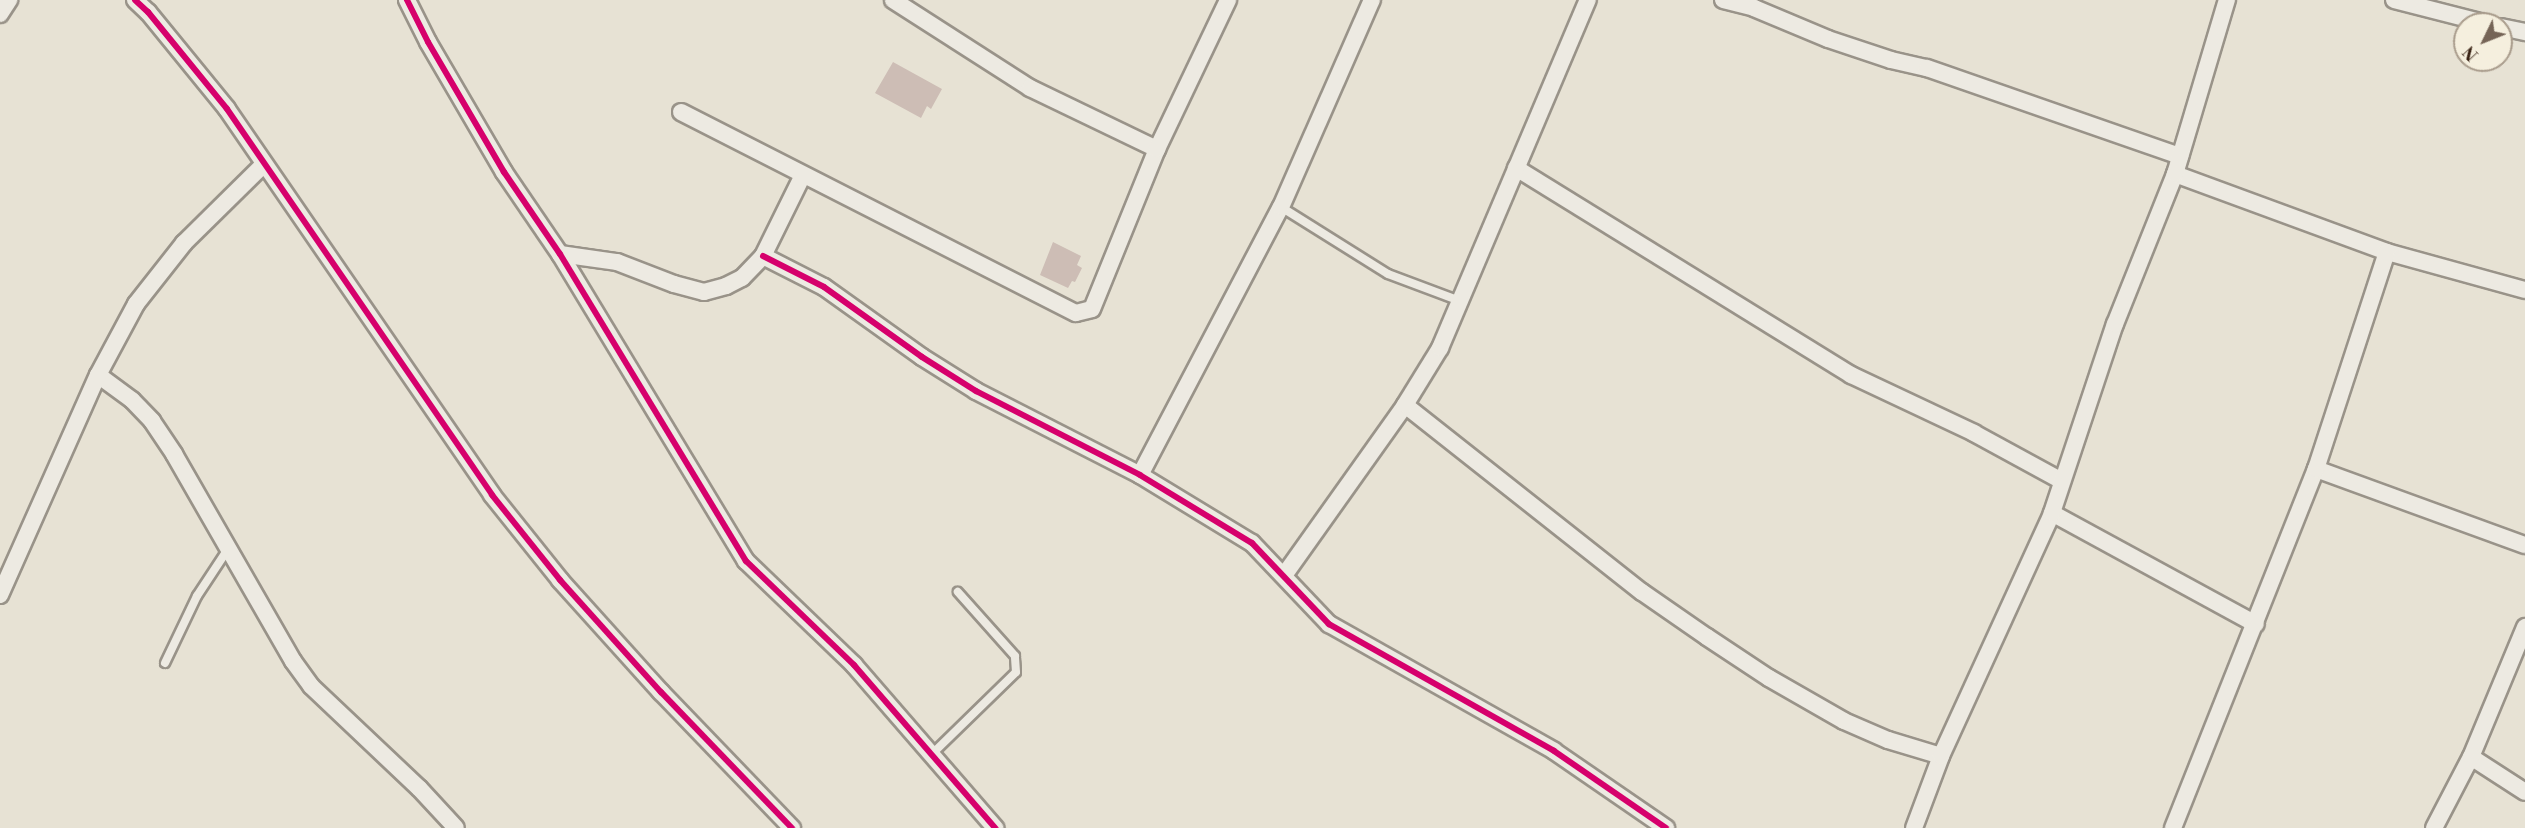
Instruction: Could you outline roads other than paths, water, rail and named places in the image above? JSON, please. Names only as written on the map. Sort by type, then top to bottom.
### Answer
[{"type":"street","points":[[0,14],[9,0]]},
{"type":"street","points":[[135,0],[148,12],[227,109],[492,495],[526,538],[560,580],[661,692],[792,828]]},
{"type":"street","points":[[407,0],[428,42],[504,172],[560,254],[746,561],[854,665],[995,828]]},
{"type":"street","points":[[893,0],[1030,88],[1156,149]]},
{"type":"street","points":[[681,112],[1076,313],[1092,309],[1156,149],[1228,0]]},
{"type":"street","points":[[1285,574],[1405,405],[1440,348],[1588,0]]},
{"type":"street","points":[[1723,0],[1754,8],[1828,39],[1891,60],[1927,68],[2180,156]]},
{"type":"street","points":[[1914,828],[1941,756],[2052,513],[2115,324],[2175,174],[2227,0]]},
{"type":"street","points":[[2394,0],[2453,15]]},
{"type":"street","points":[[1140,475],[1281,207],[1371,1]]},
{"type":"street","points":[[0,595],[98,375],[143,295],[184,243],[264,164]]},
{"type":"street","points":[[1516,168],[1851,375],[1974,434],[2062,481]]},
{"type":"street","points":[[2175,174],[2387,252],[2525,290]]},
{"type":"street","points":[[560,254],[617,262],[674,284],[704,292],[742,278],[763,256],[802,175]]},
{"type":"street","points":[[2173,828],[2316,469],[2387,252]]},
{"type":"street","points":[[763,256],[824,287],[922,357],[976,391],[1140,475],[1252,543],[1285,574],[1308,603],[1348,636],[1554,751],[1666,828]]},
{"type":"street","points":[[98,375],[132,400],[152,421],[293,661],[311,686],[419,788],[456,828]]},
{"type":"street","points":[[1405,405],[1642,592],[1716,643],[1844,721],[1888,740],[1941,756]]},
{"type":"street","points":[[2316,469],[2525,545]]},
{"type":"street","points":[[2052,513],[2256,624]]},
{"type":"street","points":[[2434,828],[2471,757],[2525,627]]},
{"type":"street","points":[[2471,757],[2525,792]]},
{"type":"lane","points":[[1281,207],[1388,274],[1460,301]]},
{"type":"lane","points":[[165,663],[197,596],[228,549]]},
{"type":"lane","points":[[933,754],[1016,672],[1015,656],[958,592]]}]
